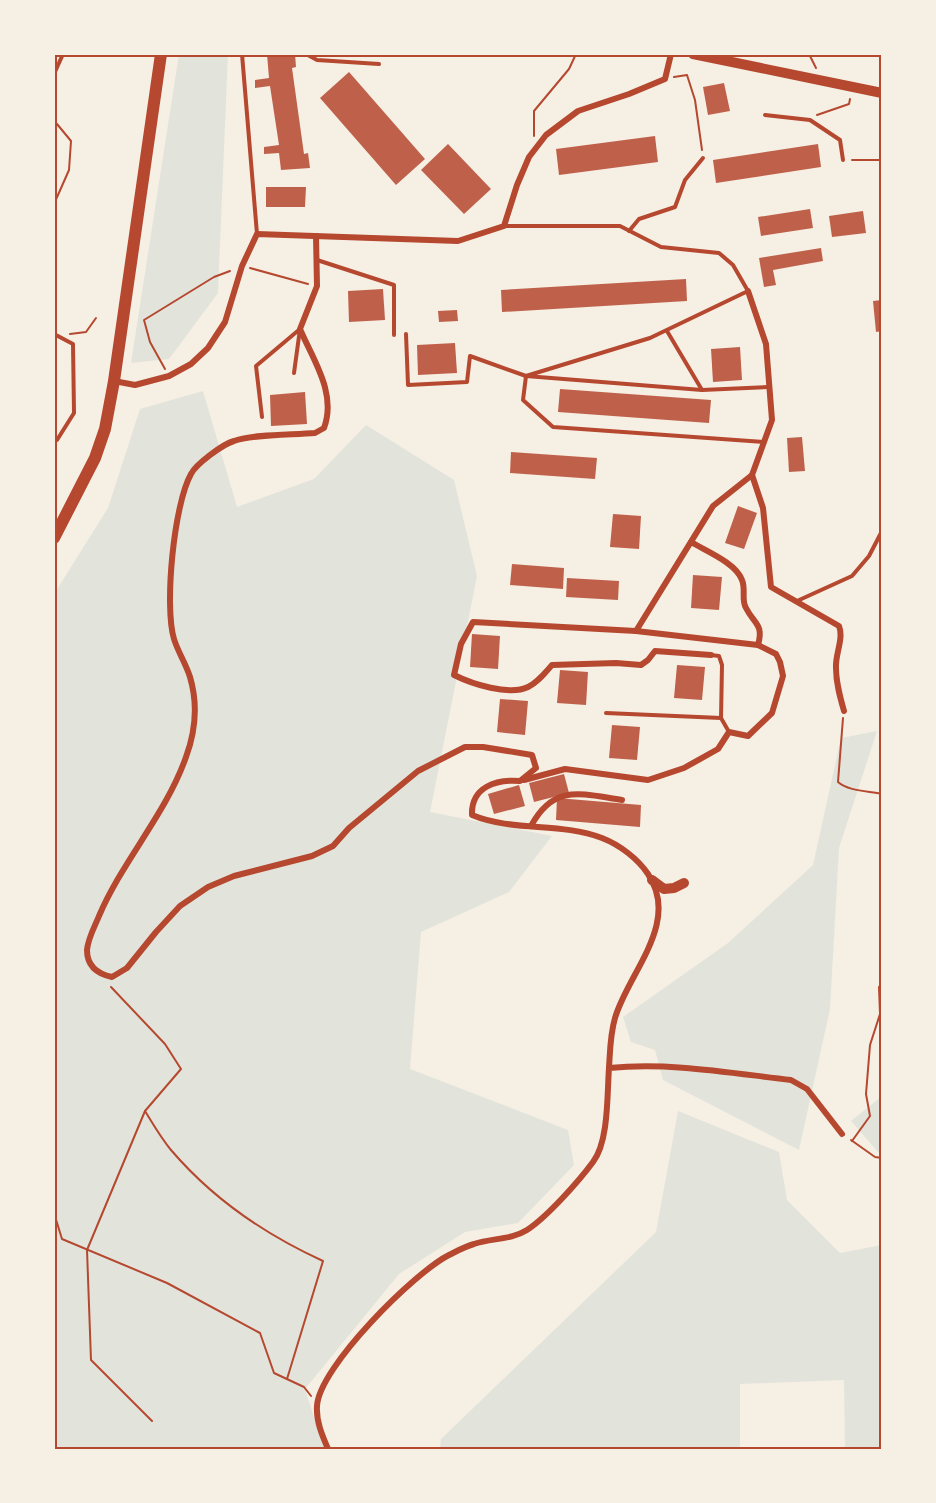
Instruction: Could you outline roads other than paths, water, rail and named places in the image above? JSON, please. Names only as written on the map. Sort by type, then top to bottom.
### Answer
[{"type":"highway","points":[[54,538],[95,458],[105,429],[114,381],[160,54]]},
{"type":"main road","points":[[693,54],[882,93]]},
{"type":"main road","points":[[652,880],[664,889],[684,883]]},
{"type":"street","points":[[114,381],[135,385],[169,376],[191,364],[208,348],[225,322],[242,266],[257,234],[458,241],[504,226],[517,185],[534,150],[546,135],[578,111],[665,79],[671,54]]},
{"type":"street","points":[[316,236],[317,286],[300,329],[322,374],[328,419],[324,428],[315,433],[233,441],[215,452],[191,472],[181,502],[174,541],[170,608],[174,638],[190,676],[196,716],[193,733],[180,773],[104,904],[91,934],[87,951],[90,964],[98,974],[112,977],[128,968],[180,906],[208,886],[234,876],[312,856],[333,846],[380,800],[418,771],[465,747],[483,747],[532,755],[536,768],[520,781]]},
{"type":"street","points":[[636,631],[713,506],[752,475],[772,420],[766,344],[748,291]]},
{"type":"street","points":[[752,475],[763,508],[771,587],[839,626],[842,632],[836,667],[839,694],[844,711]]},
{"type":"street","points":[[691,542],[727,562],[742,580],[744,606],[760,627],[758,645]]},
{"type":"street","points":[[328,1449],[320,1430],[317,1404],[322,1388],[339,1359],[410,1283],[448,1256],[475,1243],[503,1239],[526,1230],[548,1211],[595,1160],[603,1138],[610,1041],[615,1017],[657,930],[659,901],[652,880],[641,864],[620,848],[603,838],[572,830],[486,821],[472,815],[471,803],[482,789],[504,780],[520,781],[565,769],[648,780],[684,768],[718,749],[729,732],[747,736],[772,713],[783,676],[776,654],[758,645],[636,631],[474,622],[461,644],[454,675],[470,683],[496,689],[525,689],[541,679],[552,665],[616,663],[640,665],[648,660],[655,651],[711,655]]},
{"type":"street","points":[[531,826],[538,813],[556,797],[582,794],[622,800]]},
{"type":"street","points":[[609,1068],[642,1065],[676,1066],[791,1080],[807,1089],[842,1134]]},
{"type":"lane","points":[[54,74],[63,54]]},
{"type":"lane","points":[[242,54],[257,234]]},
{"type":"lane","points":[[306,54],[317,60],[379,64]]},
{"type":"lane","points":[[765,116],[810,120],[840,140],[843,160]]},
{"type":"lane","points":[[630,231],[639,219],[675,207],[686,180],[703,158]]},
{"type":"lane","points":[[504,226],[621,226],[661,247],[719,253],[733,265],[748,291],[650,338],[526,376]]},
{"type":"lane","points":[[317,260],[394,285],[394,335]]},
{"type":"lane","points":[[294,373],[300,329]]},
{"type":"lane","points":[[262,417],[256,366],[300,329]]},
{"type":"lane","points":[[666,330],[702,390]]},
{"type":"lane","points":[[56,334],[73,344],[74,413],[57,440]]},
{"type":"lane","points":[[405,334],[408,385],[467,382],[470,356],[526,376],[702,390],[770,387]]},
{"type":"lane","points":[[526,376],[523,400],[553,427],[764,442]]},
{"type":"lane","points":[[796,601],[852,576],[869,556],[882,531]]},
{"type":"lane","points":[[711,655],[718,656],[722,665],[721,718],[729,732]]},
{"type":"lane","points":[[606,713],[721,718]]}]
